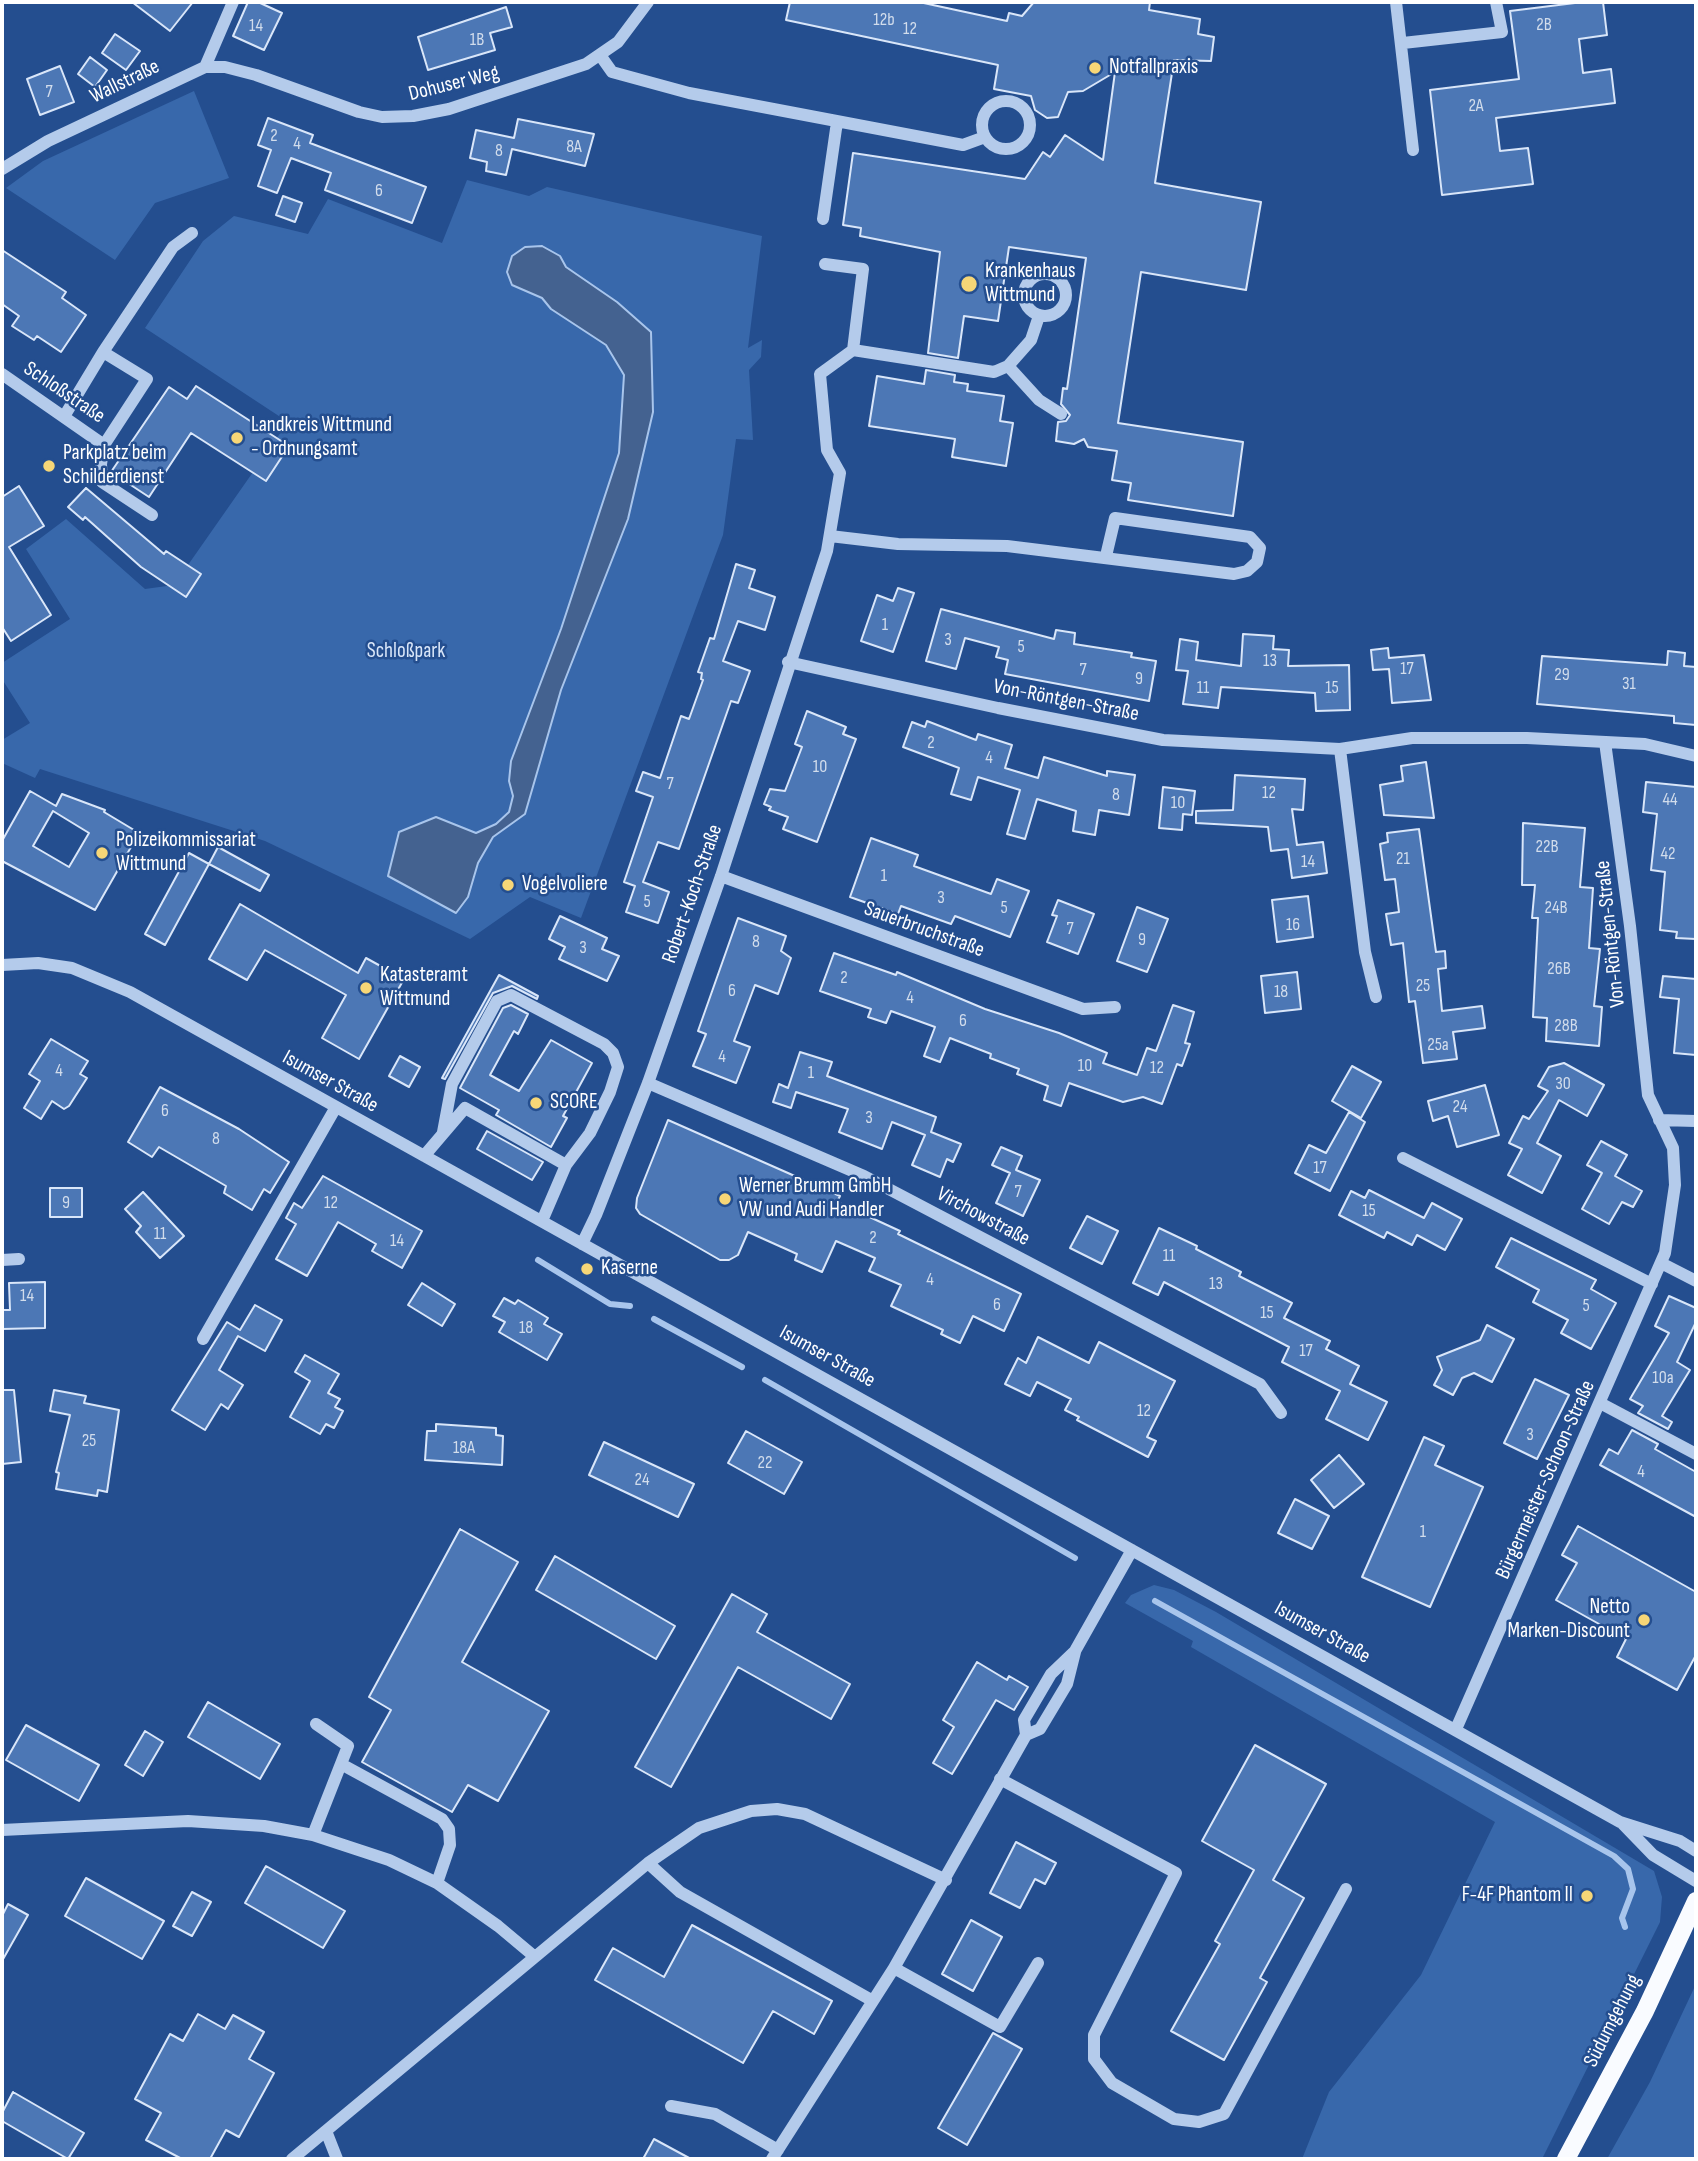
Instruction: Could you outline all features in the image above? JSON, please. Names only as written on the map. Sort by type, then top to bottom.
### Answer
[{"type":"main road","name":"Südumgehung","points":[[1566,2159],[1644,2011],[1696,1901]]},
{"type":"street","points":[[205,67],[233,2]]},
{"type":"street","name":"Dohuser Weg","points":[[205,67],[225,67],[256,75],[359,112],[382,117],[413,116],[449,109],[570,72],[618,42],[648,2]]},
{"type":"street","points":[[1396,2],[1403,43],[1413,150]]},
{"type":"street","points":[[1403,43],[1502,32],[1496,2]]},
{"type":"street","points":[[600,55],[612,72],[689,93],[963,145],[985,137]]},
{"type":"street","name":"Wallstraße","points":[[2,169],[48,141],[205,67]]},
{"type":"street","points":[[823,219],[837,122]]},
{"type":"street","points":[[65,415],[103,352],[173,247],[192,233]]},
{"type":"street","points":[[825,264],[863,269],[853,350],[994,372],[1008,366],[1031,340],[1039,316]]},
{"type":"street","name":"Robert-Koch-Straße","points":[[582,1244],[648,1083],[721,876],[788,662],[827,551],[840,473],[827,450],[820,374],[853,350]]},
{"type":"street","points":[[103,352],[147,379],[104,445],[102,482],[152,516]]},
{"type":"street","points":[[1008,366],[1039,400],[1061,415]]},
{"type":"street","name":"Schloßstraße","points":[[2,374],[65,415],[104,445]]},
{"type":"street","points":[[830,536],[898,544],[1007,546],[1107,556],[1234,574],[1247,571],[1257,562],[1260,548],[1250,537],[1115,518],[1107,556]]},
{"type":"street","name":"Von-Röntgen-Straße","points":[[788,662],[998,708],[1163,740],[1340,749],[1412,738],[1454,736],[1645,744],[1696,756]]},
{"type":"street","name":"Von-Röntgen-Straße","points":[[1605,742],[1630,926],[1648,1095],[1673,1147]]},
{"type":"street","points":[[1340,749],[1365,952],[1377,997]]},
{"type":"street","name":"Sauerbruchstraße","points":[[721,876],[1083,1009],[1115,1007]]},
{"type":"street","name":"Isumser Straße","points":[[2,965],[38,963],[72,968],[100,979],[336,1107],[1620,1822],[1680,1841],[1696,1851]]},
{"type":"street","points":[[443,1132],[452,1084],[497,1001],[511,995],[604,1044],[613,1053],[618,1067],[590,1133],[566,1165],[542,1222]]},
{"type":"street","name":"Virchowstraße","points":[[648,1083],[864,1177],[1260,1384],[1281,1413]]},
{"type":"street","points":[[203,1339],[336,1107]]},
{"type":"street","points":[[424,1156],[465,1108],[566,1165]]},
{"type":"street","points":[[1659,1120],[1696,1121]]},
{"type":"street","name":"Bürgermeister-Schoon-Straße","points":[[1456,1729],[1661,1263],[1675,1185],[1673,1147]]},
{"type":"street","points":[[1403,1158],[1652,1284]]},
{"type":"street","points":[[2,1260],[19,1259]]},
{"type":"street","points":[[1661,1263],[1696,1282]]},
{"type":"street","points":[[1600,1403],[1696,1454]]},
{"type":"street","points":[[671,2106],[715,2114],[775,2155],[894,1968],[1026,1735],[1040,1729],[1067,1684],[1081,1647],[1132,1550]]},
{"type":"street","points":[[1026,1735],[1024,1720],[1051,1674],[1081,1647]]},
{"type":"street","points":[[313,1835],[348,1746],[316,1724]]},
{"type":"street","points":[[341,1764],[442,1819],[449,1829],[450,1845],[437,1883]]},
{"type":"street","points":[[1000,1779],[1175,1873],[1094,2035],[1094,2060],[1112,2083],[1174,2119],[1199,2122],[1224,2113],[1346,1889]]},
{"type":"street","points":[[292,2159],[648,1863],[699,1828],[751,1811],[777,1809],[805,1814],[946,1880]]},
{"type":"street","points":[[2,1830],[188,1821],[264,1826],[313,1835],[389,1860],[437,1883],[498,1926],[535,1957]]},
{"type":"street","name":"Isumser Straße","points":[[1620,1822],[1653,1855],[1696,1881]]},
{"type":"street","points":[[648,1863],[680,1892],[873,2001]]},
{"type":"street","points":[[894,1968],[1000,2027],[1038,1963]]},
{"type":"street","points":[[326,2131],[337,2159]]},
{"type":"green space","points":[[194,91],[229,178],[155,203],[115,260],[6,188],[43,161]]},
{"type":"green space","name":"Schloßpark","points":[[467,180],[529,196],[547,187],[762,236],[748,348],[762,340],[761,357],[749,370],[753,440],[736,439],[723,535],[581,918],[530,897],[470,939],[265,841],[40,769],[35,778],[2,763],[2,740],[30,723],[2,679],[2,663],[70,619],[26,549],[66,519],[145,589],[174,585],[288,422],[145,328],[203,241],[234,216],[308,234],[328,199],[442,243]]},
{"type":"green space","points":[[1154,1585],[1174,1590],[1216,1612],[1654,1871],[1662,1897],[1660,1922],[1542,2159],[1302,2159],[1329,2092],[1421,1975],[1495,1822],[1191,1647],[1193,1641],[1125,1603],[1131,1595]]},
{"type":"green space","points":[[1696,1984],[1696,2159],[1607,2159],[1650,2082]]},
{"type":"shaded area","points":[[542,246],[560,256],[566,267],[617,302],[651,332],[653,412],[628,519],[561,690],[525,814],[493,837],[478,863],[468,897],[456,913],[388,876],[399,832],[436,817],[476,833],[496,824],[509,812],[513,796],[509,781],[511,761],[561,629],[619,453],[624,375],[606,345],[551,309],[542,298],[512,285],[507,272],[512,256],[525,247]]},
{"type":"building","points":[[132,2],[193,2],[170,31]]},
{"type":"building","points":[[248,2],[258,2],[282,13],[264,50],[233,36]]},
{"type":"building","name":"Krankenhaus Wittmund","points":[[790,2],[919,2],[1007,21],[1009,13],[1022,16],[1034,2],[1150,2],[1149,10],[1200,19],[1198,34],[1214,37],[1211,61],[1174,60],[1155,183],[1261,202],[1246,290],[1141,272],[1118,423],[1243,442],[1233,516],[1128,500],[1131,483],[1112,480],[1117,451],[1088,447],[1084,439],[1074,444],[1056,441],[1058,422],[1066,421],[1070,415],[1061,404],[1063,388],[1067,389],[1086,258],[1009,247],[998,321],[964,316],[958,358],[928,353],[940,252],[860,236],[861,228],[843,225],[853,153],[1025,179],[1043,152],[1050,157],[1065,135],[1103,160],[1115,72],[1083,91],[1068,92],[1058,117],[1047,118],[1035,110],[1031,96],[994,89],[998,65],[786,20]]},
{"type":"building","points":[[1603,2],[1607,35],[1579,39],[1583,73],[1611,69],[1615,103],[1496,118],[1500,151],[1528,148],[1533,184],[1442,195],[1430,90],[1519,79],[1510,11]]},
{"type":"building","points":[[506,7],[512,27],[490,33],[495,50],[428,70],[418,37]]},
{"type":"building","points":[[115,34],[140,51],[126,70],[102,53]]},
{"type":"building","points":[[90,57],[107,70],[95,87],[78,74]]},
{"type":"building","points":[[60,66],[74,102],[40,115],[27,79]]},
{"type":"building","points":[[268,118],[313,135],[310,143],[426,187],[412,223],[325,190],[331,173],[291,158],[277,193],[258,186],[271,150],[258,145]]},
{"type":"building","points":[[518,119],[594,134],[585,166],[512,149],[506,175],[486,171],[487,162],[470,158],[476,130],[514,138]]},
{"type":"building","points":[[283,196],[302,203],[295,222],[276,215]]},
{"type":"building","points":[[2,250],[66,292],[62,298],[86,315],[61,352],[37,336],[34,340],[12,326],[19,316],[2,304]]},
{"type":"building","points":[[926,370],[955,375],[954,382],[968,384],[967,391],[1004,396],[1000,421],[1013,423],[1006,466],[952,457],[955,439],[869,426],[877,376],[924,384]]},
{"type":"building","name":"Landkreis Wittmund - Ordnungsamt","points":[[196,386],[289,446],[266,481],[191,433],[149,497],[111,472],[169,387],[187,399]]},
{"type":"building","points":[[19,486],[44,526],[9,547],[51,615],[11,641],[2,627],[2,497]]},
{"type":"building","points":[[86,488],[164,554],[166,551],[201,574],[186,597],[141,567],[85,517],[83,520],[68,507]]},
{"type":"building","points":[[736,564],[755,570],[749,588],[775,597],[765,630],[738,621],[723,661],[750,671],[738,703],[731,701],[679,849],[658,842],[643,882],[669,892],[658,923],[626,912],[635,886],[624,882],[653,797],[636,791],[643,772],[660,778],[681,716],[689,719],[703,680],[702,673],[698,672],[710,638],[714,639]]},
{"type":"building","points":[[898,588],[914,593],[893,652],[861,641],[877,595],[893,601]]},
{"type":"building","points":[[941,609],[1054,639],[1056,630],[1075,633],[1074,644],[1132,653],[1131,657],[1156,661],[1149,701],[1005,674],[1008,660],[996,657],[999,647],[965,638],[956,669],[926,661]]},
{"type":"building","points":[[1243,634],[1274,636],[1273,649],[1289,650],[1288,666],[1349,665],[1350,710],[1316,711],[1315,693],[1221,687],[1218,708],[1183,704],[1188,671],[1176,670],[1180,639],[1198,642],[1196,660],[1241,666]]},
{"type":"building","points":[[1388,648],[1389,658],[1424,655],[1431,700],[1392,703],[1389,669],[1373,670],[1371,650]]},
{"type":"building","points":[[1668,651],[1685,653],[1684,666],[1696,667],[1696,725],[1674,723],[1674,716],[1537,704],[1542,656],[1667,665]]},
{"type":"building","points":[[807,711],[846,727],[843,734],[856,739],[817,842],[783,829],[788,817],[769,810],[771,807],[764,804],[770,789],[785,791],[802,747],[795,744]]},
{"type":"building","points":[[927,721],[976,740],[978,734],[1012,745],[1005,768],[1038,778],[1044,757],[1107,776],[1107,771],[1135,775],[1129,815],[1099,810],[1095,835],[1073,831],[1076,811],[1037,799],[1025,839],[1007,834],[1020,790],[978,777],[971,800],[951,794],[959,768],[903,747],[912,722],[925,727]]},
{"type":"building","points":[[1426,762],[1434,818],[1384,815],[1380,785],[1403,781],[1401,766]]},
{"type":"building","points":[[1235,775],[1305,779],[1303,810],[1292,809],[1297,845],[1323,842],[1327,873],[1292,878],[1288,849],[1271,851],[1268,827],[1196,823],[1196,811],[1233,810]]},
{"type":"building","points":[[1646,782],[1696,787],[1696,939],[1676,938],[1677,932],[1660,930],[1665,872],[1651,870],[1657,814],[1643,812]]},
{"type":"building","points":[[1163,787],[1195,791],[1192,815],[1183,814],[1182,830],[1159,828]]},
{"type":"building","name":"Polizeikommissariat Wittmund","points":[[30,791],[56,806],[62,794],[105,810],[104,812],[139,833],[95,910],[2,861],[2,841]],"holes":[[[53,811],[89,833],[69,867],[33,846]]]},
{"type":"building","points":[[1523,823],[1585,828],[1580,887],[1593,888],[1589,948],[1600,949],[1594,1006],[1602,1007],[1599,1046],[1546,1041],[1547,1018],[1533,1017],[1538,918],[1532,918],[1535,885],[1522,885]]},
{"type":"building","points":[[1419,829],[1436,952],[1445,951],[1446,968],[1438,969],[1442,1011],[1482,1006],[1485,1028],[1453,1032],[1457,1059],[1423,1063],[1415,1001],[1409,1002],[1403,943],[1391,945],[1386,914],[1399,912],[1395,879],[1385,880],[1380,844],[1388,842],[1387,833]]},
{"type":"building","points":[[871,838],[918,855],[914,866],[991,894],[997,879],[1029,891],[1010,937],[955,916],[951,924],[901,906],[898,914],[850,897]]},
{"type":"building","points":[[218,847],[269,875],[260,891],[209,864]]},
{"type":"building","points":[[189,853],[209,864],[165,945],[145,934]]},
{"type":"building","points":[[1308,896],[1313,937],[1277,942],[1272,900]]},
{"type":"building","points":[[1058,900],[1094,914],[1078,954],[1047,942],[1057,916],[1052,915]]},
{"type":"building","name":"Katasteramt Wittmund","points":[[240,904],[358,973],[366,958],[404,979],[359,1059],[322,1038],[346,995],[265,950],[247,980],[209,959]]},
{"type":"building","points":[[1137,907],[1168,919],[1147,972],[1117,961]]},
{"type":"building","points":[[560,916],[607,938],[602,949],[619,956],[607,981],[559,959],[565,947],[549,939]]},
{"type":"building","points":[[738,918],[786,936],[781,951],[791,958],[778,994],[755,985],[734,1041],[750,1047],[736,1083],[693,1066],[706,1034],[698,1031]]},
{"type":"building","points":[[834,953],[896,975],[897,972],[985,1009],[1059,1033],[1107,1053],[1103,1063],[1137,1075],[1147,1048],[1156,1051],[1173,1005],[1194,1012],[1185,1043],[1190,1044],[1182,1066],[1177,1064],[1162,1104],[1143,1097],[1123,1102],[1069,1083],[1061,1106],[1044,1100],[1048,1086],[1017,1074],[1019,1069],[990,1058],[991,1054],[950,1038],[940,1062],[924,1056],[935,1027],[891,1011],[886,1023],[868,1017],[871,1009],[820,991]]},
{"type":"building","points":[[1297,972],[1301,1009],[1265,1013],[1261,976]]},
{"type":"building","points":[[499,975],[538,996],[537,999],[512,986],[493,993],[445,1079],[442,1078]]},
{"type":"building","points":[[1663,976],[1696,979],[1696,1055],[1674,1053],[1679,999],[1660,997]]},
{"type":"building","name":"SCORE","points":[[511,1005],[528,1014],[518,1034],[514,1031],[490,1075],[519,1091],[551,1040],[592,1063],[563,1116],[567,1118],[551,1147],[496,1115],[499,1110],[460,1088],[503,1008]]},
{"type":"building","points":[[51,1039],[88,1061],[80,1074],[87,1078],[69,1106],[64,1109],[52,1101],[41,1119],[24,1108],[40,1081],[29,1074]]},
{"type":"building","points":[[800,1052],[832,1062],[827,1076],[936,1117],[931,1132],[961,1144],[953,1162],[947,1159],[940,1177],[912,1165],[925,1135],[892,1122],[882,1149],[839,1132],[848,1109],[796,1092],[791,1108],[773,1102],[779,1084],[788,1088]]},
{"type":"building","points":[[400,1056],[420,1067],[409,1087],[389,1076]]},
{"type":"building","points":[[1564,1063],[1604,1085],[1587,1116],[1559,1100],[1537,1143],[1561,1156],[1542,1193],[1508,1175],[1522,1149],[1509,1143],[1523,1116],[1529,1119],[1548,1091],[1538,1086],[1549,1067]]},
{"type":"building","points":[[1352,1066],[1381,1082],[1361,1118],[1332,1101]]},
{"type":"building","points":[[1485,1085],[1499,1135],[1457,1147],[1448,1116],[1433,1121],[1428,1101]]},
{"type":"building","points":[[160,1087],[239,1129],[289,1162],[270,1193],[264,1189],[252,1210],[224,1193],[226,1186],[159,1147],[152,1157],[128,1142]]},
{"type":"building","points":[[1349,1112],[1365,1122],[1330,1191],[1295,1173],[1309,1145],[1326,1153]]},
{"type":"building","points":[[668,1120],[840,1196],[837,1202],[900,1231],[898,1234],[1021,1294],[1004,1331],[973,1316],[960,1343],[941,1334],[943,1330],[891,1306],[901,1285],[869,1271],[875,1258],[836,1241],[822,1272],[795,1260],[797,1254],[748,1232],[738,1255],[729,1260],[720,1260],[640,1214],[636,1208],[637,1198]]},
{"type":"building","points":[[487,1131],[543,1162],[532,1180],[477,1149]]},
{"type":"building","points":[[1601,1141],[1627,1155],[1615,1176],[1642,1191],[1633,1207],[1622,1202],[1609,1224],[1582,1209],[1602,1173],[1587,1165]]},
{"type":"building","points":[[1001,1147],[1022,1156],[1016,1170],[1040,1180],[1023,1216],[996,1203],[1010,1173],[992,1165]]},
{"type":"building","points":[[323,1176],[422,1231],[402,1268],[372,1251],[376,1244],[338,1222],[307,1276],[276,1259],[296,1224],[286,1218],[294,1203],[302,1208]]},
{"type":"building","points":[[50,1188],[82,1188],[82,1217],[50,1217]]},
{"type":"building","points":[[1369,1190],[1424,1218],[1432,1203],[1462,1219],[1445,1250],[1417,1235],[1412,1245],[1387,1232],[1384,1238],[1339,1215],[1351,1191],[1365,1198]]},
{"type":"building","points":[[143,1192],[184,1236],[160,1258],[136,1232],[141,1226],[125,1209]]},
{"type":"building","points":[[1087,1216],[1118,1231],[1102,1264],[1070,1248]]},
{"type":"building","points":[[1159,1228],[1197,1246],[1196,1249],[1241,1272],[1239,1276],[1292,1303],[1284,1318],[1330,1341],[1326,1349],[1359,1366],[1350,1384],[1387,1402],[1368,1440],[1326,1419],[1340,1391],[1282,1362],[1289,1347],[1164,1282],[1158,1295],[1133,1283]]},
{"type":"building","points":[[1511,1238],[1596,1280],[1591,1289],[1616,1303],[1591,1349],[1561,1333],[1568,1320],[1533,1302],[1539,1290],[1496,1267]]},
{"type":"building","points":[[45,1282],[45,1328],[2,1329],[2,1310],[10,1310],[9,1283]]},
{"type":"building","points":[[422,1283],[455,1304],[442,1326],[408,1305]]},
{"type":"building","points":[[1669,1296],[1696,1308],[1696,1322],[1677,1362],[1690,1370],[1662,1416],[1672,1422],[1668,1429],[1638,1413],[1643,1406],[1630,1399],[1669,1333],[1655,1326]]},
{"type":"building","points":[[504,1298],[515,1304],[518,1300],[548,1318],[544,1324],[562,1334],[547,1360],[499,1332],[505,1322],[493,1316]]},
{"type":"building","points":[[255,1305],[282,1320],[265,1351],[238,1336],[219,1370],[243,1385],[228,1409],[221,1404],[205,1430],[172,1410],[227,1322],[240,1330]]},
{"type":"building","points":[[1487,1325],[1514,1339],[1492,1382],[1474,1373],[1462,1378],[1453,1395],[1434,1385],[1442,1370],[1437,1357],[1480,1340]]},
{"type":"building","points":[[1038,1337],[1089,1363],[1099,1342],[1175,1381],[1147,1437],[1156,1441],[1148,1457],[1077,1420],[1079,1417],[1065,1410],[1071,1399],[1037,1382],[1030,1396],[1005,1384],[1018,1358],[1026,1363]]},
{"type":"building","points":[[305,1355],[339,1374],[328,1393],[340,1399],[335,1407],[343,1411],[334,1428],[326,1424],[320,1434],[290,1417],[310,1381],[295,1372]]},
{"type":"building","points":[[1535,1379],[1569,1395],[1537,1459],[1504,1443]]},
{"type":"building","points":[[2,1390],[14,1390],[21,1462],[2,1464]]},
{"type":"building","points":[[54,1390],[86,1396],[84,1403],[119,1410],[107,1492],[98,1490],[97,1496],[56,1489],[59,1473],[56,1472],[70,1415],[50,1411]]},
{"type":"building","points":[[436,1424],[496,1428],[496,1435],[503,1436],[502,1465],[425,1460],[427,1431],[436,1431]]},
{"type":"building","points":[[1632,1430],[1658,1444],[1655,1449],[1696,1472],[1696,1517],[1600,1465],[1609,1449],[1618,1454]]},
{"type":"building","points":[[746,1431],[802,1462],[784,1494],[728,1463]]},
{"type":"building","points":[[1424,1437],[1444,1446],[1435,1465],[1483,1487],[1430,1607],[1362,1577]]},
{"type":"building","points":[[604,1442],[694,1484],[678,1517],[589,1475]]},
{"type":"building","points":[[1339,1455],[1364,1484],[1334,1508],[1311,1480]]},
{"type":"building","points":[[1295,1499],[1329,1516],[1312,1549],[1278,1533]]},
{"type":"building","name":"Netto Marken-Discount","points":[[1578,1526],[1696,1592],[1696,1655],[1677,1690],[1617,1657],[1626,1639],[1556,1600],[1577,1563],[1562,1555]]},
{"type":"building","points":[[460,1529],[518,1562],[462,1662],[549,1711],[498,1801],[468,1785],[452,1812],[362,1762],[391,1710],[369,1697]]},
{"type":"building","points":[[555,1556],[675,1626],[656,1659],[536,1590]]},
{"type":"building","points":[[732,1594],[767,1614],[757,1632],[850,1684],[831,1719],[738,1667],[671,1787],[635,1767]]},
{"type":"building","points":[[977,1662],[1007,1680],[1009,1676],[1028,1687],[1014,1710],[996,1700],[952,1774],[933,1763],[954,1727],[943,1720]]},
{"type":"building","points":[[208,1702],[280,1744],[260,1779],[188,1737]]},
{"type":"building","points":[[26,1725],[99,1765],[79,1801],[6,1760]]},
{"type":"building","points":[[145,1731],[163,1742],[143,1776],[125,1765]]},
{"type":"building","points":[[1255,1745],[1326,1784],[1273,1880],[1304,1898],[1260,1978],[1267,1982],[1224,2060],[1171,2031],[1220,1944],[1215,1941],[1254,1870],[1202,1841]]},
{"type":"building","points":[[1016,1842],[1056,1863],[1045,1884],[1035,1879],[1020,1908],[990,1893]]},
{"type":"building","points":[[266,1866],[345,1911],[323,1948],[245,1903]]},
{"type":"building","points":[[86,1878],[164,1921],[142,1959],[65,1916]]},
{"type":"building","points":[[192,1892],[211,1902],[192,1936],[173,1926]]},
{"type":"building","points":[[8,1904],[28,1915],[2,1961],[2,1916]]},
{"type":"building","points":[[971,1920],[1002,1937],[973,1991],[942,1974]]},
{"type":"building","points":[[692,1925],[832,2001],[814,2034],[773,2011],[743,2063],[595,1980],[613,1948],[664,1977]]},
{"type":"building","points":[[198,2014],[225,2029],[233,2015],[264,2032],[249,2059],[274,2073],[239,2137],[226,2130],[210,2159],[182,2159],[146,2140],[161,2113],[135,2099],[170,2034],[183,2041]]},
{"type":"building","points":[[993,2033],[1022,2049],[967,2145],[938,2128]]},
{"type":"building","points":[[13,2092],[84,2133],[68,2159],[2,2121],[2,2113]]},
{"type":"building","points":[[654,2139],[691,2159],[643,2159]]},
{"type":"waterway","points":[[538,1260],[610,1304],[630,1306]]},
{"type":"waterway","points":[[654,1319],[742,1367]]},
{"type":"waterway","points":[[765,1380],[1075,1558]]},
{"type":"waterway","points":[[1155,1601],[1614,1856],[1628,1869],[1633,1889],[1622,1918],[1625,1927]]},
{"type":"place","name":"Notfallpraxis","points":[[1095,68]]},
{"type":"place","name":"Krankenhaus Wittmund","points":[[969,284]]},
{"type":"place","name":"Landkreis Wittmund - Ordnungsamt","points":[[237,438]]},
{"type":"place","name":"Parkplatz beim Schilderdienst","points":[[49,466]]},
{"type":"place","name":"Polizeikommissariat Wittmund","points":[[102,853]]},
{"type":"place","name":"Vogelvoliere","points":[[508,885]]},
{"type":"place","name":"Katasteramt Wittmund","points":[[366,988]]},
{"type":"place","name":"SCORE","points":[[536,1103]]},
{"type":"place","name":"Werner Brumm GmbH VW und Audi Handler","points":[[725,1199]]},
{"type":"place","name":"Kaserne","points":[[587,1269]]},
{"type":"place","name":"Netto Marken-Discount","points":[[1644,1620]]},
{"type":"place","name":"F-4F Phantom II","points":[[1587,1896]]}]
